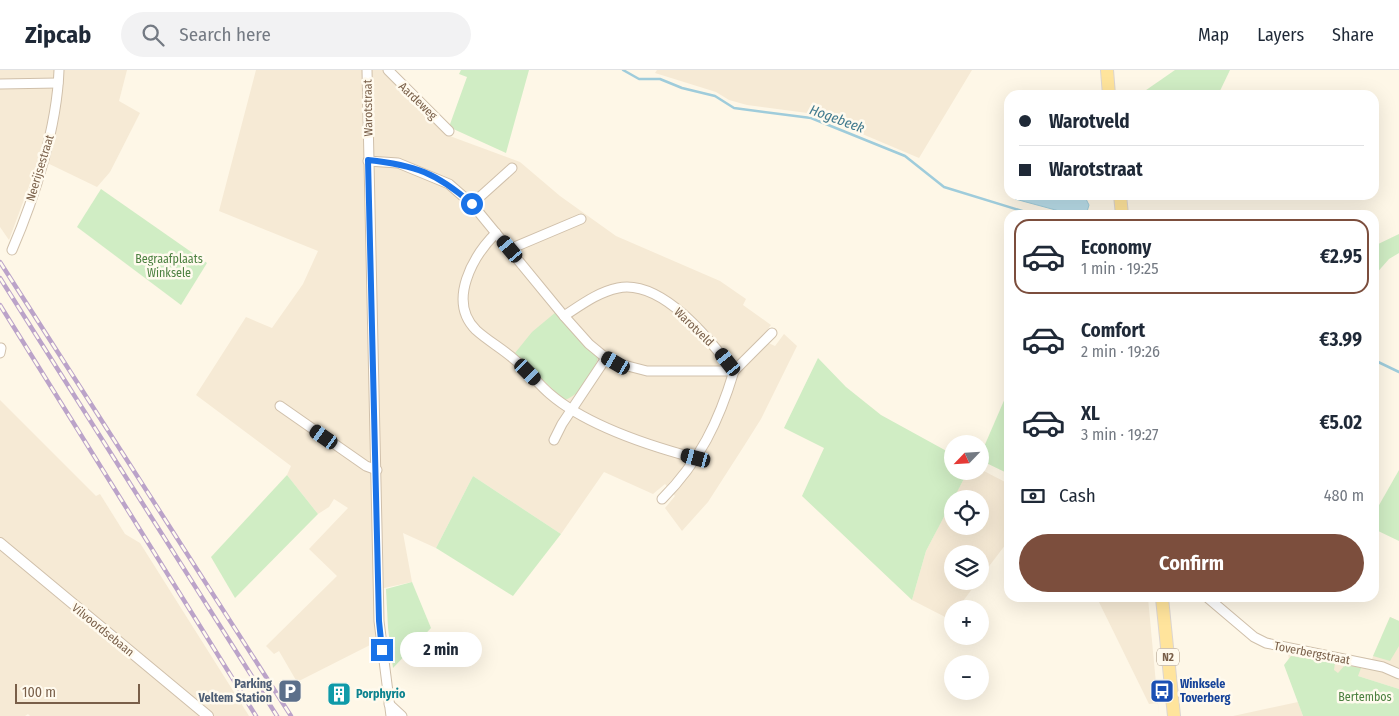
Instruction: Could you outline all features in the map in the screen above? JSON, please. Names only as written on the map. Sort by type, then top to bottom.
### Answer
[{"type":"main road","points":[[1107,70],[1109,90]]},
{"type":"main road","name":"N2","points":[[1162,602],[1174,716]]},
{"type":"street","name":"Neerijsestraat","points":[[12,250],[21,229],[56,114],[58,70]]},
{"type":"street","name":"Warotstraat","points":[[368,70],[368,160],[377,470],[379,621],[391,716]]},
{"type":"street","name":"Aardeweg","points":[[388,70],[449,131]]},
{"type":"street","points":[[0,84],[58,83]]},
{"type":"street","points":[[368,160],[398,163],[441,179],[472,204],[564,316],[589,344],[606,358],[616,363],[647,371],[734,371]]},
{"type":"street","points":[[472,204],[512,168]]},
{"type":"street","points":[[510,249],[581,219]]},
{"type":"street","points":[[496,233],[485,243],[470,267],[464,289],[467,317],[476,329],[516,360],[550,394],[573,408],[631,438],[696,458]]},
{"type":"street","name":"Warotveld","points":[[564,316],[595,296],[619,288],[641,288],[674,307],[702,332],[734,371]]},
{"type":"street","points":[[662,498],[684,474],[714,429],[734,371],[772,333]]},
{"type":"street","points":[[554,440],[606,358]]},
{"type":"street","points":[[280,406],[366,466],[377,470]]},
{"type":"street","name":"Vilvoordsebaan","points":[[0,543],[208,716]]},
{"type":"street","name":"Toverbergstraat","points":[[1213,602],[1254,638],[1266,643],[1383,667],[1399,674]]},
{"type":"street","points":[[389,704],[402,716]]},
{"type":"shaded area","points":[[0,70],[127,70],[119,101],[140,113],[110,172],[97,187],[39,159],[9,240],[0,227]]},
{"type":"shaded area","points":[[256,70],[384,70],[447,135],[520,162],[560,196],[616,236],[720,281],[746,299],[743,305],[771,325],[760,339],[775,346],[784,334],[797,346],[761,419],[708,502],[682,531],[665,508],[675,496],[665,484],[653,494],[604,472],[561,534],[473,476],[436,548],[403,533],[412,582],[375,590],[376,642],[297,682],[279,651],[274,654],[266,646],[337,576],[309,549],[348,508],[334,499],[329,507],[318,514],[287,475],[291,466],[196,395],[246,317],[272,328],[303,284],[318,251],[219,211]]},
{"type":"shaded area","points":[[657,70],[972,70],[919,158],[815,114],[747,105],[729,100],[716,92],[655,73]]},
{"type":"shaded area","points":[[0,400],[96,496],[100,494],[125,534],[140,543],[249,716],[30,716],[28,714],[25,716],[0,716]]},
{"type":"shaded area","points":[[989,474],[1004,481],[1004,547],[989,566],[989,545],[944,545],[944,590],[971,590],[964,600],[944,600],[944,616],[912,600],[926,551],[944,516],[944,535],[989,535],[989,490],[958,490],[963,480],[989,480]]},
{"type":"shaded area","points":[[1099,602],[1148,602],[1158,703],[1149,704]]},
{"type":"shaded area","points":[[1390,617],[1399,621],[1399,689],[1358,676],[1332,709],[1289,661],[1287,644],[1372,659]]},
{"type":"shaded area","points":[[1298,702],[1303,716],[1233,716]]},
{"type":"green space","points":[[461,70],[529,70],[506,153],[449,127],[467,77],[459,74]]},
{"type":"green space","points":[[1175,70],[1230,70],[1220,90],[1146,90]]},
{"type":"green space","name":"Begraafplaats Winksele","points":[[101,189],[207,263],[181,305],[77,227]]},
{"type":"green space","points":[[1399,234],[1399,253],[1389,259],[1379,270],[1379,244]]},
{"type":"green space","points":[[556,312],[598,356],[594,369],[581,389],[570,398],[564,400],[515,353],[532,332]]},
{"type":"green space","points":[[818,358],[846,387],[881,415],[944,450],[944,480],[963,480],[958,490],[944,490],[944,517],[926,551],[912,600],[802,496],[824,448],[784,428]]},
{"type":"green space","points":[[1004,401],[1004,472],[989,464],[989,435]]},
{"type":"green space","points":[[1399,470],[1399,541],[1379,531],[1379,505]]},
{"type":"green space","points":[[287,475],[318,514],[235,598],[211,557]]},
{"type":"green space","points":[[473,476],[561,534],[513,596],[436,548]]},
{"type":"green space","points":[[412,582],[431,628],[393,668],[386,589]]},
{"type":"green space","points":[[1390,617],[1399,621],[1399,646],[1390,661],[1373,656]]},
{"type":"green space","name":"Bertembos","points":[[1291,656],[1335,663],[1334,670],[1338,673],[1345,665],[1361,668],[1358,676],[1399,689],[1399,716],[1303,716],[1284,665]]},
{"type":"water","points":[[1019,200],[1086,200],[1089,205],[1088,210],[1056,210]]},
{"type":"waterway","name":"Hogebeek","points":[[623,70],[639,79],[660,79],[682,88],[715,96],[734,108],[811,118],[905,156],[944,187],[1019,210]]},
{"type":"waterway","name":"Hogebeek","points":[[1379,362],[1399,372]]},
{"type":"railway","points":[[0,262],[291,716]]},
{"type":"railway","points":[[0,278],[277,716]]},
{"type":"railway","points":[[0,305],[256,716]]},
{"type":"place","name":"Parking Veltem Station","points":[[290,691]]},
{"type":"place","name":"Winksele Toverberg","points":[[1162,691]]},
{"type":"place","name":"Porphyrio","points":[[339,694]]},
{"type":"route","points":[[382,650],[379,621],[377,470],[368,160],[398,163],[441,179],[472,204]]}]
